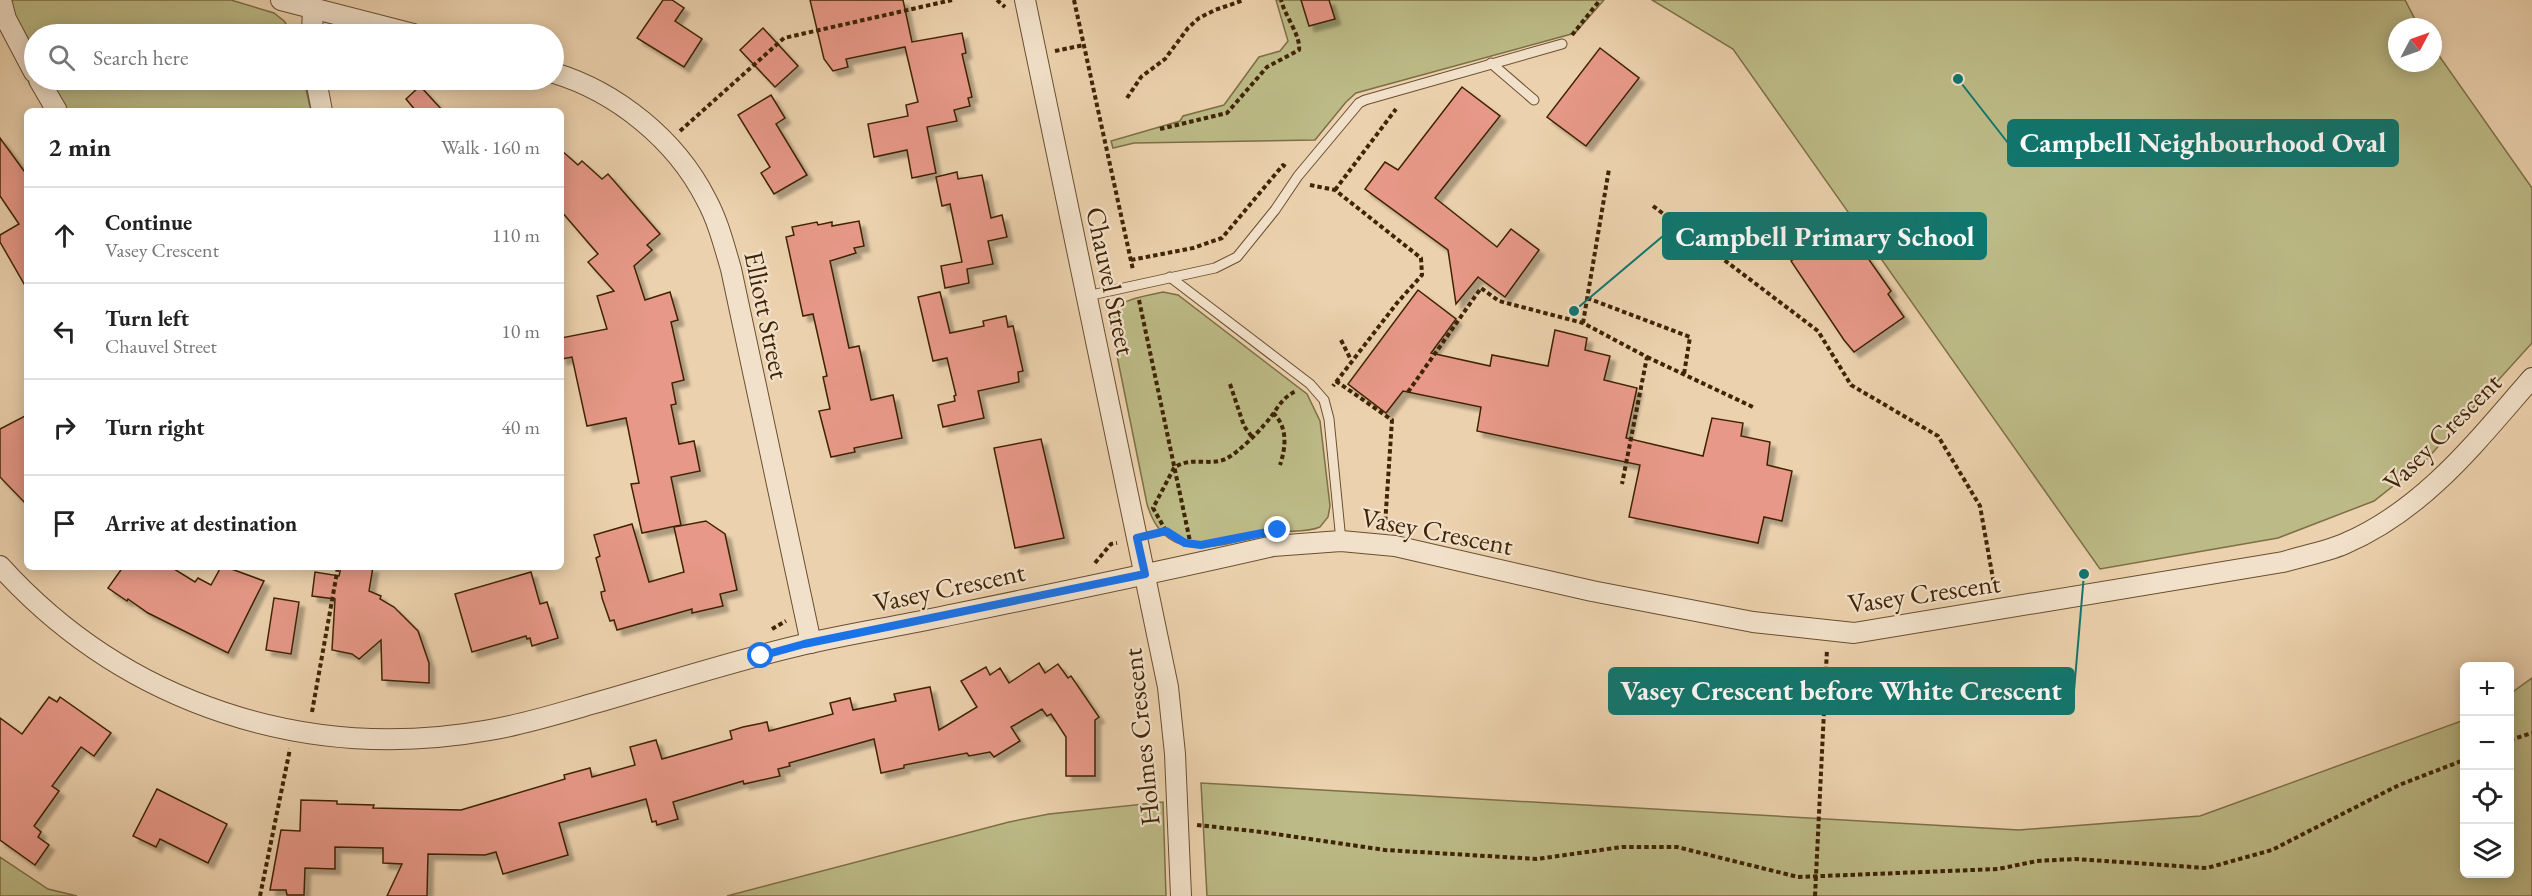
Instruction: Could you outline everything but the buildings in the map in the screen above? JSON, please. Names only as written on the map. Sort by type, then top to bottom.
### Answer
[{"type":"street","points":[[1,0],[6,19],[24,53]]},
{"type":"street","points":[[281,0],[375,24]]},
{"type":"street","name":"Chauvel Street","points":[[1025,0],[1145,574]]},
{"type":"street","points":[[313,24],[314,8]]},
{"type":"street","name":"Elliott Street","points":[[564,77],[610,98],[641,121],[666,144],[686,167],[715,217],[725,247],[811,643]]},
{"type":"street","points":[[45,90],[55,108]]},
{"type":"street","points":[[318,90],[321,108]]},
{"type":"street","name":"Vasey Crescent","points":[[0,566],[55,620],[134,674],[167,691],[211,708],[294,731],[346,738],[443,737],[492,730],[811,643],[1273,546],[1341,541],[1395,546],[1592,591],[1753,622],[1828,632],[1854,633],[2283,562],[2343,544],[2384,524],[2411,506],[2458,462],[2532,378]]},
{"type":"street","name":"Holmes Crescent","points":[[1145,574],[1170,705],[1179,822],[1181,896]]},
{"type":"lane","points":[[1087,296],[1215,267],[1237,257],[1275,210],[1298,176],[1359,103],[1375,95],[1562,44]]},
{"type":"lane","points":[[1491,63],[1534,100]]},
{"type":"lane","points":[[1170,277],[1310,384],[1322,397],[1329,419],[1341,541]]},
{"type":"path","points":[[666,144],[784,38],[952,0]]},
{"type":"path","points":[[1127,98],[1141,77],[1165,59],[1188,28],[1199,18],[1244,0]]},
{"type":"path","points":[[1160,129],[1227,113],[1267,67],[1299,50],[1300,42],[1286,18],[1281,0]]},
{"type":"path","points":[[1562,44],[1600,0]]},
{"type":"path","points":[[1335,190],[1399,104]]},
{"type":"path","points":[[1131,260],[1193,248],[1222,238],[1283,165],[1309,185],[1335,190],[1421,258],[1422,275],[1322,397]]},
{"type":"path","points":[[1583,323],[1610,169]]},
{"type":"path","points":[[1653,206],[1818,331],[1851,385],[1938,436],[1980,506],[1996,597]]},
{"type":"path","points":[[1408,392],[1481,288],[1499,301],[1583,323],[1647,357],[1755,408]]},
{"type":"path","points":[[1587,298],[1690,337],[1684,374]]},
{"type":"path","points":[[1341,340],[1351,361]]},
{"type":"path","points":[[1622,484],[1647,357]]},
{"type":"path","points":[[1336,381],[1392,420],[1384,532]]},
{"type":"path","points":[[1230,384],[1244,426],[1252,437]]},
{"type":"path","points":[[1201,545],[1185,543],[1166,531],[1152,508],[1174,468],[1191,461],[1228,458],[1264,426],[1284,397],[1310,384]]},
{"type":"path","points":[[1273,412],[1281,420],[1284,429],[1285,451],[1280,465]]},
{"type":"path","points":[[1089,568],[1111,544],[1166,531]]},
{"type":"path","points":[[260,896],[294,731],[311,719],[337,570]]},
{"type":"path","points":[[768,632],[804,613]]},
{"type":"path","points":[[1815,896],[1828,632]]},
{"type":"path","points":[[2514,739],[2532,733]]},
{"type":"path","points":[[1179,822],[1385,850],[1537,859],[1622,847],[1677,847],[1798,878],[1998,869],[2037,861],[2075,859],[2208,868],[2272,850],[2399,785],[2460,762]]},
{"type":"shaded area","points":[[11,0],[231,0],[274,13],[286,24],[24,24],[24,32],[15,15]]},
{"type":"shaded area","points":[[1276,0],[1604,0],[1575,33],[1356,93],[1315,140],[1134,143],[1113,148],[1111,141],[1180,121],[1183,116],[1224,105],[1259,57],[1280,51],[1288,41]]},
{"type":"shaded area","points":[[1652,0],[2405,0],[2414,18],[2388,18],[2388,72],[2442,72],[2442,60],[2532,188],[2532,343],[2426,460],[2374,501],[2278,538],[2100,569],[1733,49]]},
{"type":"shaded area","points":[[56,90],[306,90],[310,108],[66,108]]},
{"type":"shaded area","points":[[1163,292],[1178,295],[1307,394],[1320,421],[1330,506],[1328,517],[1320,527],[1274,533],[1217,546],[1199,547],[1183,545],[1168,538],[1156,525],[1147,504],[1110,321],[1117,307],[1124,303]]},
{"type":"shaded area","points":[[2532,678],[2532,896],[1207,896],[1201,783],[2019,830],[2200,816],[2460,721],[2460,878],[2514,878],[2514,691]]},
{"type":"shaded area","points":[[1163,802],[1166,896],[727,896],[1009,822],[1049,814]]},
{"type":"shaded area","points":[[0,857],[48,889],[77,896],[0,896]]},
{"type":"place","name":"Campbell Neighbourhood Oval","points":[[1958,79]]},
{"type":"place","name":"Campbell Primary School","points":[[1574,311]]},
{"type":"place","name":"Vasey Crescent before White Crescent","points":[[2084,574]]},
{"type":"route","points":[[761,656],[804,644],[1145,574],[1137,538],[1166,531],[1185,543],[1201,545],[1278,530]]}]
